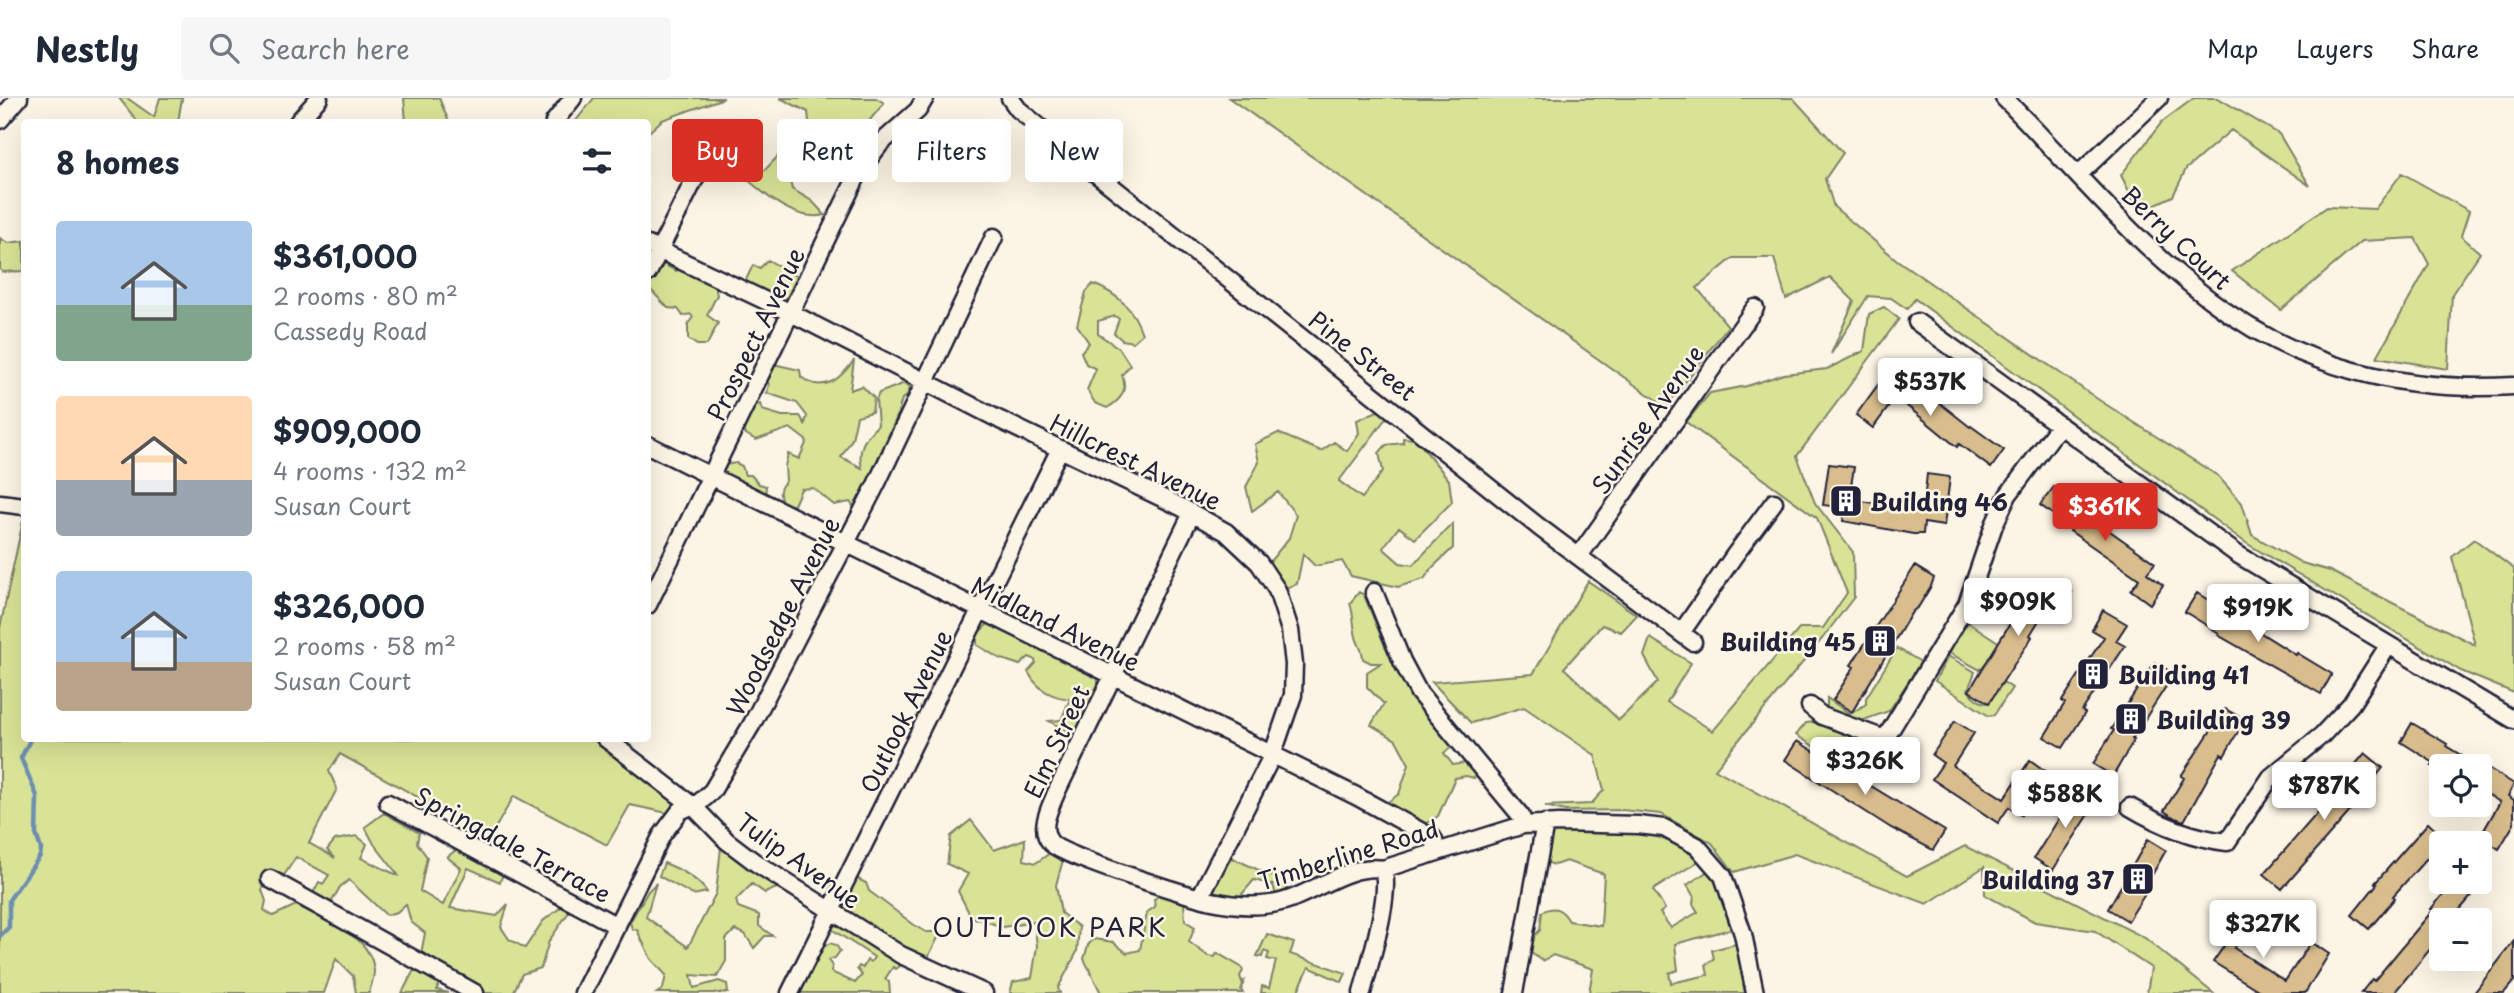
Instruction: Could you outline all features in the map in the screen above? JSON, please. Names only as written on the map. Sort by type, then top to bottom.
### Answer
[{"type":"street","points":[[0,118],[19,98]]},
{"type":"street","points":[[301,119],[319,98]]},
{"type":"street","points":[[556,119],[573,98]]},
{"type":"street","name":"Prospect Avenue","points":[[651,599],[860,170],[880,144],[918,110],[925,98]]},
{"type":"street","name":"Pine Street","points":[[1010,98],[1018,109],[1072,154],[1579,556],[1687,638],[1774,502]]},
{"type":"street","name":"Berry Court","points":[[2004,98],[2195,288],[2240,320],[2290,347],[2350,369],[2408,383],[2464,388],[2514,386]]},
{"type":"street","points":[[2078,174],[2159,98]]},
{"type":"street","points":[[653,248],[690,182]]},
{"type":"street","name":"Woodsedge Avenue","points":[[583,993],[662,835],[676,814],[708,797],[733,759],[925,382],[994,237]]},
{"type":"street","name":"Hillcrest Avenue","points":[[653,248],[791,313],[1192,513],[1218,527],[1244,547],[1272,582],[1286,614],[1294,650],[1294,686],[1272,756],[1199,897]]},
{"type":"street","name":"Sunrise Avenue","points":[[1579,556],[1755,308]]},
{"type":"street","points":[[1917,322],[2237,554],[2514,720]]},
{"type":"street","points":[[1810,706],[1822,716],[1885,739],[1967,604],[1994,525],[2008,495],[2060,425]]},
{"type":"street","name":"Midland Avenue","points":[[651,447],[1409,824],[1433,838],[1437,850]]},
{"type":"street","name":"Outlook Avenue","points":[[790,993],[1060,449]]},
{"type":"street","points":[[0,503],[21,506]]},
{"type":"street","name":"Elm Street","points":[[1048,839],[1045,829],[1047,813],[1192,513]]},
{"type":"street","points":[[1374,592],[1402,661],[1419,694],[1521,816],[1523,825]]},
{"type":"street","points":[[2130,807],[2150,819],[2201,839],[2227,842],[2272,777],[2322,735],[2351,704],[2388,646]]},
{"type":"street","name":"Tulip Avenue","points":[[610,742],[693,806],[737,848],[830,911],[901,955],[984,993]]},
{"type":"street","name":"Springdale Terrace","points":[[388,803],[617,926]]},
{"type":"street","points":[[1514,993],[1545,824]]},
{"type":"street","name":"Timberline Road","points":[[1048,839],[1060,851],[1199,897],[1232,904],[1275,904],[1354,873],[1370,868],[1383,869],[1523,825],[1654,826],[1675,832],[1697,846],[1718,868],[1727,885],[1743,934],[1755,993]]},
{"type":"street","points":[[1362,993],[1382,908],[1386,880],[1383,869]]},
{"type":"street","points":[[270,879],[475,993]]},
{"type":"green space","points":[[119,98],[127,98],[154,117],[160,98],[182,98],[178,119],[136,119]]},
{"type":"green space","points":[[404,98],[439,98],[448,119],[406,119]]},
{"type":"green space","points":[[594,98],[724,98],[662,120],[651,130],[651,119],[577,119]]},
{"type":"green space","points":[[780,98],[876,98],[884,103],[871,119],[809,119],[808,112]]},
{"type":"green space","points":[[1229,98],[1793,98],[1843,153],[1825,179],[1834,207],[1897,260],[2099,400],[2218,476],[2242,503],[2252,535],[2302,563],[2330,571],[2475,645],[2452,557],[2474,539],[2514,569],[2514,693],[2461,671],[2246,543],[1915,299],[1907,309],[1891,298],[1868,296],[1831,354],[1854,301],[1830,277],[1786,299],[1774,258],[1733,258],[1697,288],[1728,326],[1666,407]]},
{"type":"green space","points":[[2194,98],[2218,98],[2279,134],[2310,186],[2231,130],[2186,169],[2173,196],[2139,212],[2121,175],[2162,122]]},
{"type":"green space","points":[[777,157],[777,182],[790,182],[792,189],[812,201],[825,215],[800,214],[764,194],[750,182],[763,182],[764,171]]},
{"type":"green space","points":[[2402,173],[2469,211],[2461,236],[2480,253],[2452,294],[2448,369],[2377,357],[2429,264],[2415,238],[2362,241],[2281,310],[2232,271],[2327,207],[2375,209]]},
{"type":"green space","points":[[0,238],[8,243],[21,241],[21,271],[2,272]]},
{"type":"green space","points":[[768,260],[798,277],[800,281],[791,299],[783,301],[744,284],[753,265],[760,268]]},
{"type":"green space","points":[[659,262],[676,271],[681,269],[715,286],[717,295],[707,315],[718,323],[707,345],[697,345],[688,339],[688,324],[693,317],[690,314],[683,316],[678,309],[668,308],[651,290],[651,280]]},
{"type":"green space","points":[[1093,284],[1124,303],[1142,334],[1133,342],[1122,340],[1114,333],[1119,319],[1115,316],[1098,321],[1098,334],[1119,348],[1130,365],[1122,375],[1122,394],[1107,408],[1095,403],[1087,390],[1096,369],[1086,364],[1081,352],[1089,343],[1077,325],[1086,292]]},
{"type":"green space","points":[[1884,307],[1899,319],[1797,456],[1815,503],[1853,552],[1854,597],[1715,769],[1907,876],[1965,846],[2145,938],[2213,993],[2147,993],[2151,968],[2095,931],[2035,922],[1985,895],[1984,867],[1927,904],[1795,854],[1734,872],[1712,843],[1661,814],[1622,810],[1565,811],[1545,806],[1591,804],[1604,790],[1595,755],[1524,707],[1471,723],[1432,682],[1533,674],[1588,581],[1637,615],[1621,632],[1602,625],[1564,668],[1619,720],[1658,682],[1644,656],[1650,638],[1691,663],[1667,702],[1713,731],[1800,628],[1823,628],[1847,593],[1817,518],[1686,422],[1710,393],[1747,386],[1784,374],[1827,369],[1864,351],[1869,314]]},
{"type":"green space","points":[[854,360],[850,390],[862,386],[874,398],[872,412],[857,416],[852,439],[841,457],[862,468],[860,455],[863,444],[878,425],[876,400],[879,393],[905,383],[910,387],[906,397],[902,399],[896,419],[859,500],[853,506],[850,502],[834,505],[813,488],[801,489],[794,505],[784,506],[780,492],[786,481],[785,466],[788,454],[799,459],[807,441],[790,428],[756,440],[744,433],[744,421],[752,406],[760,404],[762,410],[782,416],[800,416],[805,424],[807,416],[797,403],[767,393],[769,385],[766,378],[773,364],[800,370],[801,377],[809,382],[824,384],[837,378]]},
{"type":"green space","points":[[1382,409],[1389,414],[1339,481],[1362,498],[1383,471],[1379,453],[1386,445],[1403,443],[1403,438],[1416,439],[1449,480],[1452,502],[1415,539],[1399,527],[1383,548],[1400,563],[1413,565],[1453,523],[1453,548],[1424,579],[1398,587],[1351,576],[1342,561],[1315,566],[1303,554],[1297,584],[1283,589],[1267,565],[1289,538],[1296,515],[1278,492],[1252,511],[1246,487],[1259,462],[1255,444],[1278,433],[1321,451],[1334,442],[1347,451],[1359,433],[1357,420]]},
{"type":"green space","points":[[736,463],[742,466],[745,475],[751,475],[759,484],[766,486],[765,496],[719,473],[724,465]]},
{"type":"green space","points":[[21,530],[21,742],[597,742],[675,802],[667,813],[630,805],[607,845],[514,796],[490,837],[340,754],[329,771],[337,789],[309,843],[335,858],[327,850],[335,840],[357,836],[367,844],[361,858],[399,876],[374,844],[365,827],[384,813],[419,833],[417,843],[427,857],[420,891],[443,905],[461,868],[447,857],[456,850],[503,874],[500,882],[468,868],[450,908],[497,916],[508,904],[501,927],[509,939],[525,948],[543,921],[564,905],[571,909],[549,941],[541,968],[522,974],[513,993],[485,993],[421,954],[425,933],[411,922],[406,904],[397,912],[386,915],[349,880],[340,887],[331,903],[313,893],[319,882],[323,884],[329,875],[296,857],[285,874],[279,876],[273,873],[262,890],[266,901],[264,910],[273,916],[296,905],[332,922],[355,937],[371,958],[374,974],[369,993],[356,993],[353,976],[336,959],[324,993],[0,993],[0,628]]},
{"type":"green space","points":[[1359,592],[1364,595],[1385,646],[1419,707],[1452,747],[1444,753],[1453,765],[1465,763],[1475,774],[1474,778],[1455,778],[1438,816],[1425,824],[1385,804],[1399,794],[1409,764],[1396,740],[1371,725],[1384,704],[1367,687],[1367,672],[1381,663],[1371,663],[1363,659],[1357,640],[1350,603]]},
{"type":"green space","points":[[1968,622],[2001,644],[1980,670],[1949,653]]},
{"type":"green space","points":[[988,624],[1097,676],[1095,698],[1075,735],[1049,721],[1061,720],[1070,699],[1051,694],[1036,684],[1028,672],[1036,663],[1034,659],[1029,657],[1020,665],[999,658],[977,645],[977,634]]},
{"type":"green space","points":[[1897,648],[1921,662],[1889,711],[1861,721],[1827,710],[1827,698],[1850,714],[1866,704],[1866,698]]},
{"type":"green space","points":[[1948,656],[1975,672],[1968,690],[1980,701],[1989,703],[2003,682],[2012,688],[1994,715],[1989,716],[1935,681]]},
{"type":"green space","points":[[1816,722],[1855,736],[1860,747],[1839,762],[1796,735],[1806,723]]},
{"type":"green space","points":[[971,820],[994,850],[1025,839],[1024,860],[1036,863],[1050,853],[1063,860],[1056,885],[1061,913],[1079,927],[1077,952],[1058,988],[1060,993],[1010,993],[1013,982],[1032,978],[1037,946],[1034,922],[1003,927],[971,917],[958,891],[968,874],[947,864],[951,836]]},
{"type":"green space","points":[[1551,829],[1651,834],[1682,847],[1699,861],[1653,890],[1665,909],[1660,913],[1671,928],[1698,912],[1687,885],[1708,871],[1718,886],[1731,929],[1675,944],[1678,970],[1669,973],[1671,983],[1708,975],[1706,965],[1714,959],[1712,950],[1736,944],[1745,993],[1589,993],[1593,969],[1553,955],[1543,961],[1531,953],[1530,941],[1540,930],[1542,912],[1547,910],[1558,909],[1569,921],[1601,926],[1604,874],[1566,861],[1555,865],[1545,862]]},
{"type":"green space","points":[[721,847],[779,887],[765,893],[752,884],[736,900],[738,907],[759,915],[759,926],[773,936],[765,936],[754,948],[745,934],[735,930],[726,939],[726,961],[717,977],[691,975],[694,988],[719,981],[727,984],[728,993],[657,993],[663,989],[666,975],[651,959],[637,930],[632,929],[630,922],[648,891],[656,883],[646,917],[688,947],[716,893]]},
{"type":"green space","points":[[1228,856],[1285,882],[1289,895],[1277,899],[1273,885],[1254,880],[1237,900],[1209,893]]},
{"type":"green space","points":[[664,863],[688,874],[707,892],[693,895],[659,876]]},
{"type":"green space","points":[[856,878],[866,883],[869,891],[917,927],[926,932],[941,932],[926,961],[844,911],[842,905]]},
{"type":"green space","points":[[1163,893],[1184,901],[1185,921],[1195,927],[1189,942],[1208,956],[1215,957],[1217,953],[1241,967],[1243,993],[1101,993],[1084,959],[1088,945],[1094,939],[1113,942],[1127,953],[1140,950],[1147,912],[1155,907],[1154,899]]},
{"type":"green space","points":[[839,925],[902,964],[896,969],[893,967],[885,979],[889,982],[890,993],[800,993],[824,947],[830,943],[836,945],[840,951],[835,958],[828,960],[832,966],[831,972],[855,983],[862,975],[857,969],[859,966],[863,968],[867,960],[871,962],[874,957],[830,928]]},
{"type":"green space","points":[[1267,934],[1294,943],[1290,954],[1346,973],[1342,982],[1309,967],[1297,993],[1261,993],[1262,986],[1269,988],[1276,961],[1267,959],[1269,953],[1264,951],[1262,957],[1257,956]]},
{"type":"green space","points":[[416,966],[440,979],[437,990],[449,993],[402,993]]},
{"type":"building","points":[[1903,374],[2004,450],[1991,468],[1959,444],[1957,447],[1896,397],[1873,428],[1856,415],[1880,382],[1890,390]]},
{"type":"building","name":"Building 46","points":[[1829,464],[1854,467],[1849,499],[1923,511],[1927,474],[1950,477],[1944,526],[1924,523],[1923,534],[1913,534],[1843,521],[1845,508],[1823,505]]},
{"type":"building","points":[[2054,487],[2087,512],[2086,514],[2155,563],[2147,573],[2163,585],[2150,604],[2131,590],[2139,579],[2070,531],[2072,528],[2040,505]]},
{"type":"building","name":"Building 45","points":[[1915,566],[1934,578],[1931,586],[1919,606],[1912,612],[1852,712],[1833,700],[1854,667],[1851,665]]},
{"type":"building","points":[[2049,578],[2072,592],[2061,611],[2049,604],[2030,635],[2032,637],[1989,703],[1969,691],[2031,589],[2039,594]]},
{"type":"building","points":[[2197,593],[2296,655],[2297,653],[2332,674],[2321,694],[2218,635],[2219,633],[2185,612]]},
{"type":"building","name":"Building 41","points":[[2103,610],[2127,624],[2116,641],[2125,646],[2082,711],[2085,713],[2063,748],[2044,737],[2065,703],[2062,701],[2104,637],[2092,630]]},
{"type":"building","name":"Building 39","points":[[2155,662],[2174,674],[2132,739],[2134,740],[2113,776],[2093,764],[2114,730],[2111,729]]},
{"type":"building","points":[[2225,709],[2245,720],[2224,756],[2221,754],[2184,821],[2175,818],[2164,811],[2184,778],[2181,776]]},
{"type":"building","points":[[1955,721],[1974,733],[1953,766],[2004,799],[2030,760],[2048,773],[2021,815],[2009,807],[1998,823],[1932,779],[1943,763],[1932,755]]},
{"type":"building","points":[[2412,723],[2459,754],[2429,754],[2429,760],[2401,742]]},
{"type":"building","points":[[1797,741],[1945,831],[1933,850],[1891,828],[1785,760]]},
{"type":"building","points":[[2365,753],[2383,768],[2358,798],[2360,800],[2282,889],[2264,874],[2341,786],[2339,784]]},
{"type":"building","points":[[2492,770],[2514,784],[2508,796],[2514,800],[2514,824],[2499,849],[2492,845],[2492,831],[2483,831],[2500,802],[2492,797]]},
{"type":"building","points":[[2077,790],[2097,802],[2053,870],[2034,858]]},
{"type":"building","points":[[2428,823],[2437,831],[2429,831],[2429,856],[2393,896],[2395,898],[2369,929],[2352,915],[2377,884],[2375,883]]},
{"type":"building","name":"Building 37","points":[[2148,839],[2166,850],[2147,884],[2150,886],[2128,921],[2108,909]]},
{"type":"building","points":[[2443,894],[2473,894],[2461,908],[2432,908]]},
{"type":"building","points":[[2235,904],[2254,916],[2234,948],[2285,981],[2311,942],[2329,954],[2305,993],[2263,993],[2213,962],[2224,946],[2213,939]]},
{"type":"building","points":[[2429,915],[2429,951],[2394,993],[2361,993],[2372,979],[2374,981]]},
{"type":"building","points":[[2514,941],[2514,981],[2504,993],[2474,993]]},
{"type":"waterway","points":[[0,936],[9,927],[9,900],[40,856],[41,849],[36,834],[37,796],[21,758],[29,742]]},
{"type":"place","name":"Building 46","points":[[1846,501]]},
{"type":"place","name":"Building 45","points":[[1880,641]]},
{"type":"place","name":"Building 41","points":[[2093,674]]},
{"type":"place","name":"Building 39","points":[[2131,719]]},
{"type":"place","name":"Building 37","points":[[2138,879]]},
{"type":"district","name":"OUTLOOK PARK","points":[[1050,926]]}]
